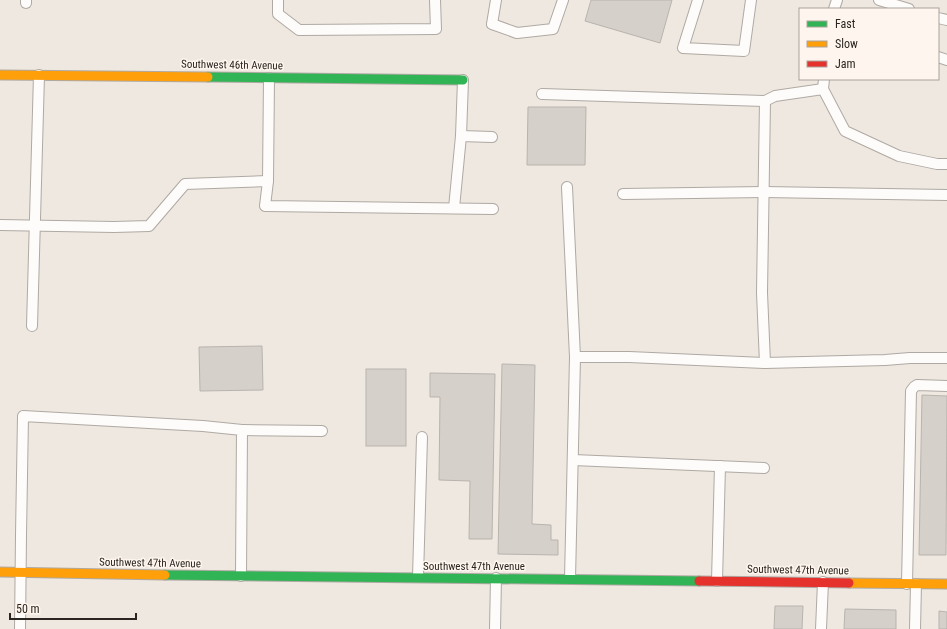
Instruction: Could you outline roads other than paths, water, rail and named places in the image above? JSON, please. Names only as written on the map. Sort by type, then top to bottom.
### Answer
[{"type":"street","name":"Southwest 46th Avenue","points":[[0,75],[463,80]]},
{"type":"street","name":"Southwest 47th Avenue","points":[[0,572],[947,584]]},
{"type":"lane","points":[[278,0],[278,14],[299,30],[436,30],[435,0]]},
{"type":"lane","points":[[496,0],[492,24],[517,33],[553,29],[563,0]]},
{"type":"lane","points":[[698,0],[684,48],[744,51],[751,0]]},
{"type":"lane","points":[[879,0],[906,8]]},
{"type":"lane","points":[[32,326],[39,75]]},
{"type":"lane","points":[[269,78],[268,181],[265,206],[493,209]]},
{"type":"lane","points":[[454,208],[461,136],[463,80]]},
{"type":"lane","points":[[542,94],[765,101],[776,96],[824,84],[845,131],[899,156],[937,164],[947,164]]},
{"type":"lane","points":[[765,101],[762,293],[765,363]]},
{"type":"lane","points":[[461,136],[492,137]]},
{"type":"lane","points":[[0,225],[114,227],[149,226],[185,184],[268,181]]},
{"type":"lane","points":[[567,187],[575,357],[570,579]]},
{"type":"lane","points":[[623,194],[764,192],[947,195]]},
{"type":"lane","points":[[575,357],[629,357],[765,363],[947,358]]},
{"type":"lane","points":[[915,629],[912,584],[911,391],[917,385],[947,386]]},
{"type":"lane","points":[[20,629],[23,416],[204,426],[242,430],[322,431]]},
{"type":"lane","points":[[241,576],[242,430]]},
{"type":"lane","points":[[418,577],[422,437]]},
{"type":"lane","points":[[573,460],[764,468]]},
{"type":"lane","points":[[717,581],[720,466]]},
{"type":"lane","points":[[495,629],[496,578]]},
{"type":"lane","points":[[822,629],[823,582]]}]
